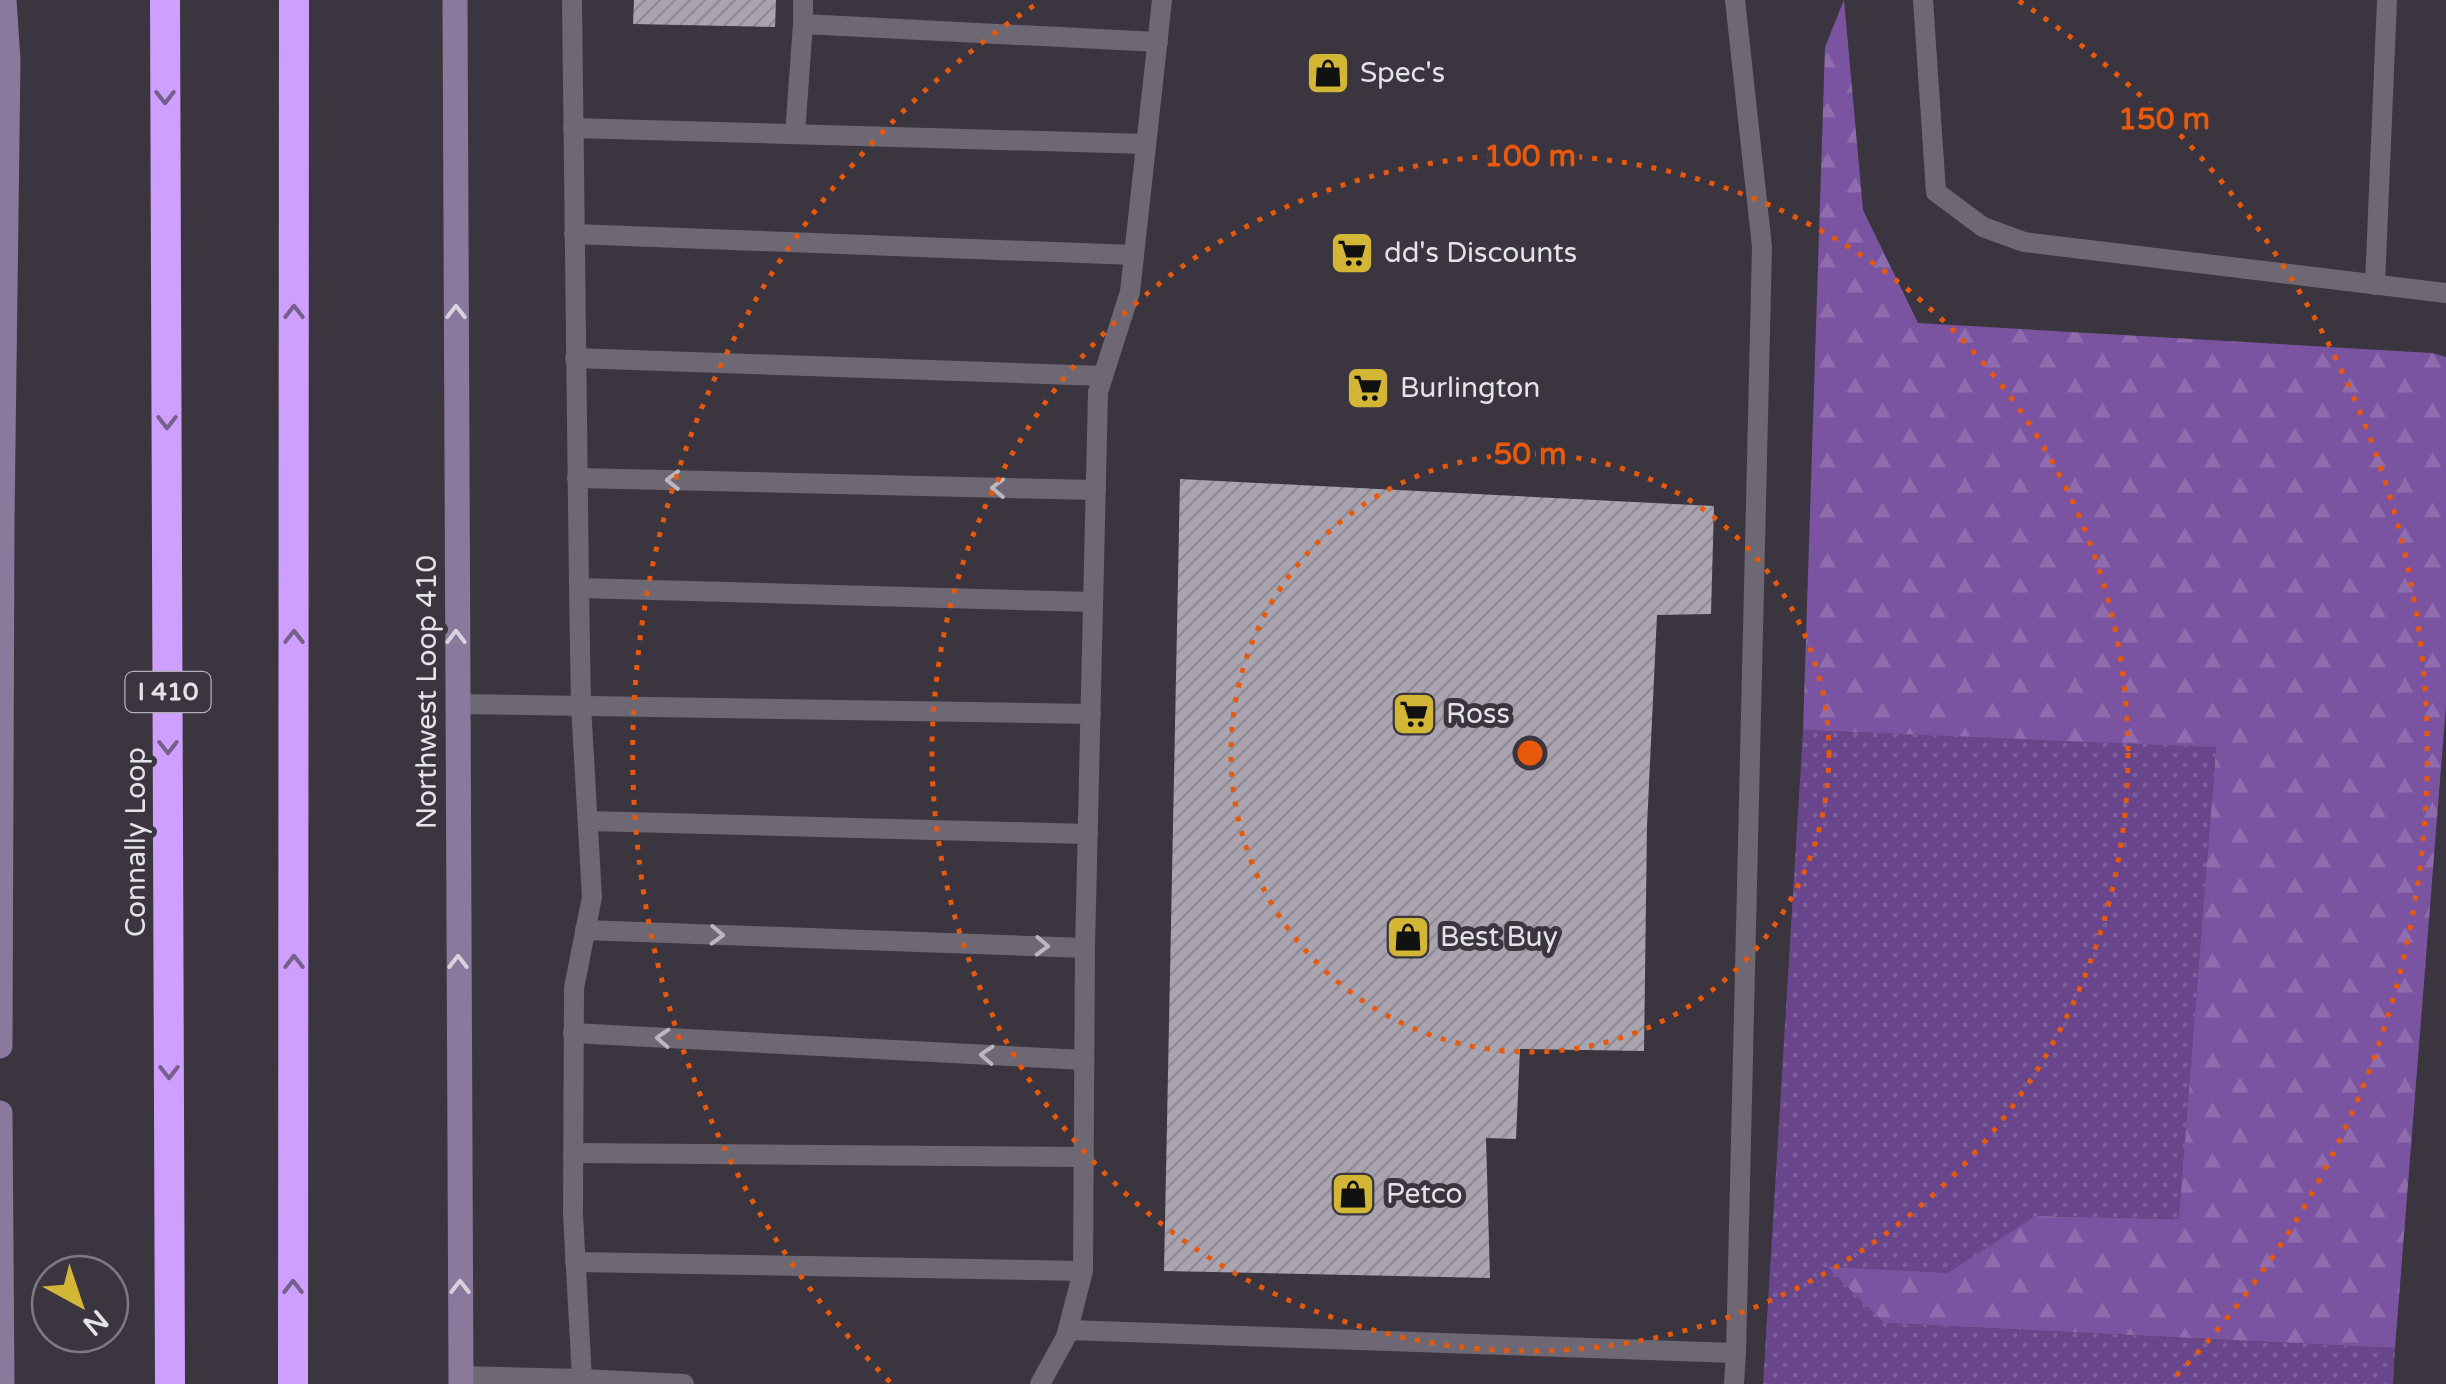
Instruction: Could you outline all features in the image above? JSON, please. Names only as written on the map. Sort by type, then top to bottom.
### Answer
[{"type":"highway","name":"Connally Loop","points":[[165,0],[170,1384]]},
{"type":"highway","points":[[293,1384],[294,0]]},
{"type":"main road","points":[[0,1046],[4,0]]},
{"type":"main road","name":"Northwest Loop 410","points":[[456,0],[461,1380]]},
{"type":"main road","points":[[0,1113],[2,1384]]},
{"type":"lane","points":[[572,0],[578,588],[592,897],[574,988],[573,1033],[575,1262],[582,1382]]},
{"type":"lane","points":[[794,134],[803,0]]},
{"type":"lane","points":[[1040,1384],[1066,1337],[1083,1271],[1098,392],[1130,292],[1162,0]]},
{"type":"lane","points":[[1734,1384],[1762,247],[1735,0]]},
{"type":"lane","points":[[1923,0],[1936,192],[1983,227],[2024,242],[2446,294]]},
{"type":"lane","points":[[2375,285],[2387,0]]},
{"type":"lane","points":[[803,24],[1158,42]]},
{"type":"lane","points":[[573,128],[1146,144]]},
{"type":"lane","points":[[574,234],[1134,256]]},
{"type":"lane","points":[[575,358],[1103,376]]},
{"type":"lane","points":[[577,478],[1096,490]]},
{"type":"lane","points":[[578,588],[1093,602]]},
{"type":"lane","points":[[456,704],[1091,714]]},
{"type":"lane","points":[[588,821],[1088,834]]},
{"type":"lane","points":[[585,930],[1086,948]]},
{"type":"lane","points":[[573,1033],[1084,1060]]},
{"type":"lane","points":[[573,1153],[1084,1157]]},
{"type":"lane","points":[[575,1262],[1083,1271]]},
{"type":"lane","points":[[1068,1330],[1736,1353]]},
{"type":"lane","points":[[461,1380],[684,1384]]},
{"type":"shaded area","points":[[1803,730],[2216,746],[2180,1219],[2035,1216],[1948,1274],[1828,1268],[1884,1323],[2395,1348],[2393,1384],[1763,1384]]},
{"type":"green space","points":[[1844,0],[1863,210],[1918,323],[2432,353],[2446,357],[2446,705],[2395,1348],[1884,1323],[1827,1267],[1948,1273],[2035,1216],[2179,1219],[2216,747],[1803,730],[1825,47]]},
{"type":"building","points":[[634,0],[776,0],[775,27],[633,24]]},
{"type":"building","points":[[1180,479],[1714,506],[1711,614],[1657,615],[1647,826],[1644,1051],[1520,1049],[1516,1139],[1486,1138],[1490,1278],[1164,1271]]},
{"type":"place","name":"Spec's","points":[[1328,73]]},
{"type":"place","name":"dd's Discounts","points":[[1352,253]]},
{"type":"place","name":"Burlington","points":[[1368,388]]},
{"type":"place","name":"Ross","points":[[1414,714]]},
{"type":"place","name":"Best Buy","points":[[1408,937]]},
{"type":"place","name":"Petco","points":[[1353,1194]]}]
